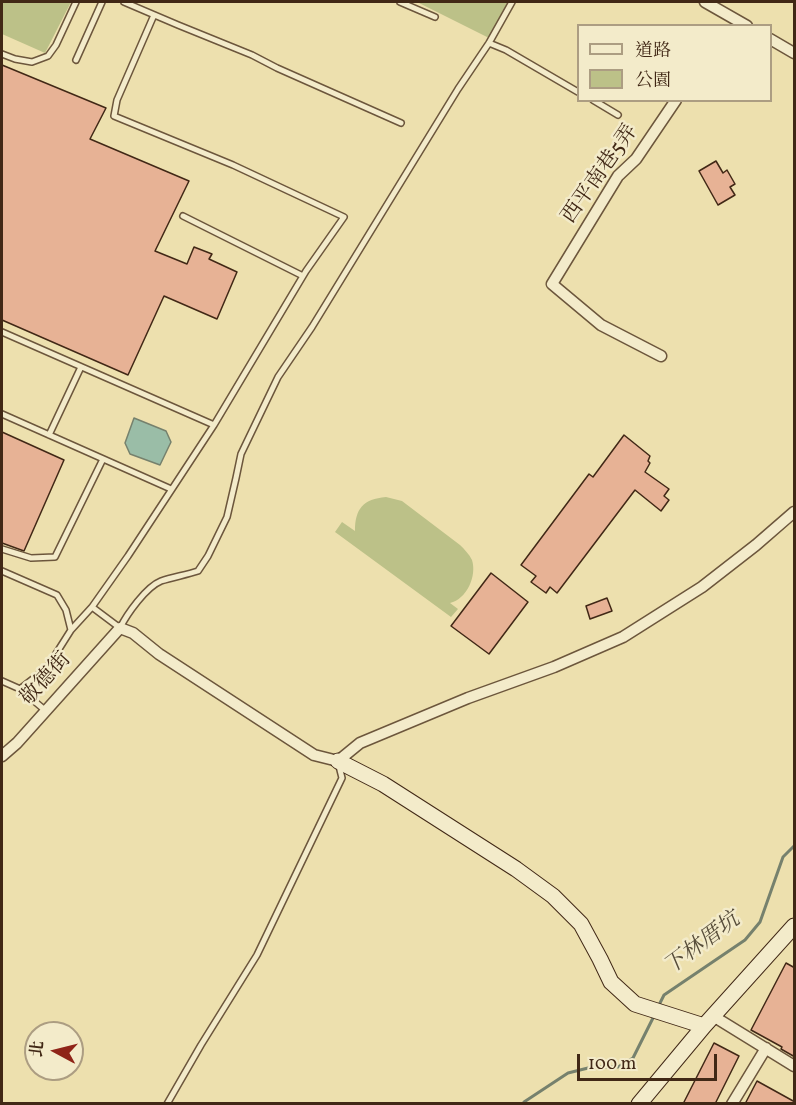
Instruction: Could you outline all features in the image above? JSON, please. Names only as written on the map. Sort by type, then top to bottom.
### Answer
[{"type":"street","points":[[705,2],[729,21]]},
{"type":"street","points":[[772,40],[795,53]]},
{"type":"street","name":"西平南巷5弄","points":[[661,356],[601,325],[552,284],[618,176],[636,159],[674,102]]},
{"type":"street","points":[[338,761],[360,743],[468,698],[555,667],[623,637],[702,587],[795,512]]},
{"type":"street","points":[[120,628],[133,633],[159,654],[314,755],[338,761],[383,784],[516,869],[553,896],[581,924],[610,982],[635,1004],[656,1011],[709,1021],[766,1048],[795,1066]]},
{"type":"street","name":"敬德街","points":[[2,756],[46,711],[120,628]]},
{"type":"street","points":[[639,1104],[709,1021],[792,932]]},
{"type":"street","points":[[732,1104],[766,1048]]},
{"type":"lane","points":[[2,54],[32,62],[48,56],[56,45],[76,2]]},
{"type":"lane","points":[[76,60],[102,2]]},
{"type":"lane","points":[[124,2],[252,55],[277,69],[401,123]]},
{"type":"lane","points":[[400,2],[435,16]]},
{"type":"lane","points":[[92,607],[120,628],[128,613],[159,582],[198,571],[227,517],[241,454],[278,376],[312,327],[512,2]]},
{"type":"lane","points":[[20,689],[47,668],[71,630],[92,607],[128,556],[214,425],[303,276],[344,217],[233,165],[114,116],[117,100],[154,15]]},
{"type":"lane","points":[[489,42],[577,91]]},
{"type":"lane","points":[[596,102],[618,115]]},
{"type":"lane","points":[[183,216],[303,276]]},
{"type":"lane","points":[[2,332],[214,425]]},
{"type":"lane","points":[[49,435],[81,367]]},
{"type":"lane","points":[[2,414],[171,489]]},
{"type":"lane","points":[[2,549],[31,558],[55,557],[103,459]]},
{"type":"lane","points":[[2,571],[57,595],[66,610],[71,630]]},
{"type":"lane","points":[[2,681],[20,689],[46,711]]},
{"type":"lane","points":[[167,1104],[257,955],[342,778],[338,761]]},
{"type":"green space","points":[[2,2],[71,2],[45,53],[2,34]]},
{"type":"green space","points":[[417,2],[508,2],[489,38]]},
{"type":"green space","points":[[386,497],[402,501],[460,545],[472,560],[472,580],[466,592],[450,603],[458,609],[451,617],[335,532],[342,522],[355,531],[355,523],[362,506],[371,500]]},
{"type":"shaded area","points":[[134,418],[166,431],[171,442],[160,465],[130,454],[125,443]]},
{"type":"building","points":[[2,65],[106,108],[90,139],[189,181],[155,251],[187,264],[194,247],[212,254],[209,259],[237,272],[217,319],[164,296],[128,375],[2,320]]},
{"type":"building","points":[[716,161],[723,173],[727,170],[735,184],[730,187],[735,195],[718,205],[699,171]]},
{"type":"building","points":[[2,432],[64,460],[24,551],[2,543]]},
{"type":"building","points":[[624,435],[650,456],[648,461],[650,463],[645,472],[669,489],[664,496],[669,500],[661,511],[635,490],[557,593],[550,587],[546,593],[531,582],[536,576],[521,565],[589,474],[593,477]]},
{"type":"building","points":[[491,573],[528,602],[489,654],[451,626]]},
{"type":"building","points":[[607,598],[612,611],[590,619],[586,606]]},
{"type":"building","points":[[786,963],[795,968],[795,1057],[751,1030]]},
{"type":"building","points":[[714,1043],[739,1056],[715,1104],[683,1104]]},
{"type":"building","points":[[757,1081],[795,1102],[795,1104],[745,1104]]},
{"type":"waterway","name":"下林厝坑","points":[[658,1007],[664,995],[745,940],[760,922],[783,857],[794,846]]},
{"type":"waterway","name":"下林厝坑","points":[[525,1104],[524,1102],[568,1073],[592,1067],[618,1067],[633,1058],[654,1016]]}]
